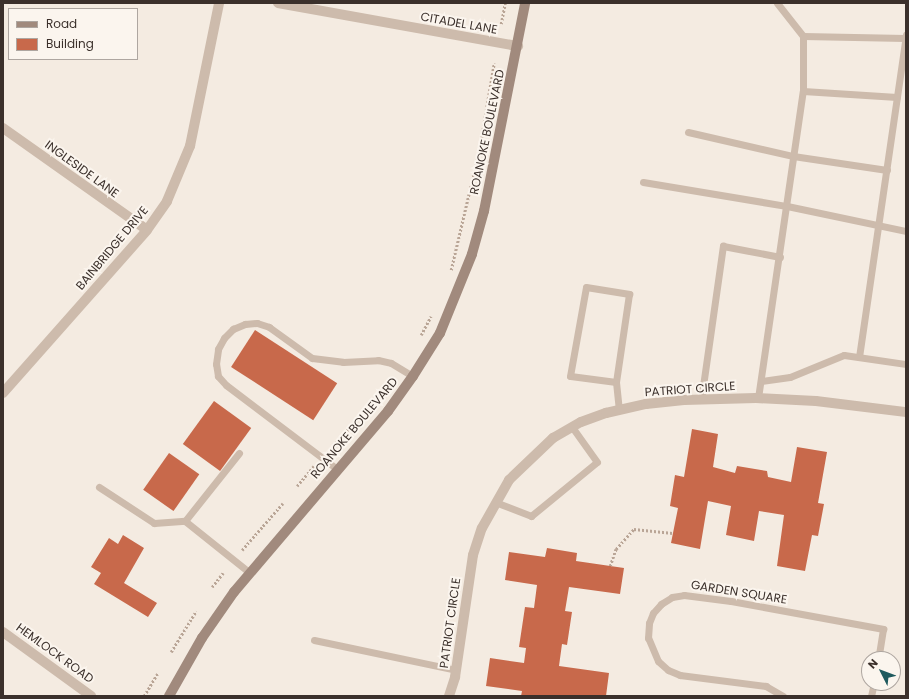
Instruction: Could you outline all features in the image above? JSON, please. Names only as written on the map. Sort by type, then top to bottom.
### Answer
[{"type":"main road","name":"ROANOKE BOULEVARD","points":[[169,696],[202,638],[250,572],[388,410],[413,376],[440,332],[472,254],[491,181],[526,3]]},
{"type":"street","name":"BAINBRIDGE DRIVE","points":[[3,393],[7,381],[147,230],[167,201],[187,157],[219,3]]},
{"type":"street","name":"CITADEL LANE","points":[[278,3],[518,46]]},
{"type":"street","name":"INGLESIDE LANE","points":[[3,128],[147,230]]},
{"type":"street","name":"PATRIOT CIRCLE","points":[[449,696],[456,670],[474,555],[482,528],[495,502],[509,480],[528,459],[553,438],[572,427],[618,410],[646,404],[758,398],[816,401],[906,412]]},
{"type":"street","name":"HEMLOCK ROAD","points":[[3,632],[91,696]]},
{"type":"lane","points":[[758,398],[780,257],[803,91],[803,36],[776,3]]},
{"type":"lane","points":[[803,36],[906,36],[886,170],[880,225],[859,357]]},
{"type":"lane","points":[[803,91],[897,97]]},
{"type":"lane","points":[[688,132],[793,156],[886,170]]},
{"type":"lane","points":[[644,182],[787,206],[906,231]]},
{"type":"lane","points":[[701,400],[723,246],[780,257]]},
{"type":"lane","points":[[616,382],[570,376],[586,287],[629,294],[616,382],[618,410]]},
{"type":"lane","points":[[337,469],[226,385],[218,376],[216,364],[218,350],[224,338],[233,329],[245,324],[257,323],[269,327],[312,358],[343,362],[378,360],[391,363],[413,376]]},
{"type":"lane","points":[[761,381],[790,377],[844,355],[906,364]]},
{"type":"lane","points":[[495,502],[531,516],[597,462],[572,427]]},
{"type":"lane","points":[[185,521],[239,453]]},
{"type":"lane","points":[[99,487],[154,523],[185,521],[250,572]]},
{"type":"lane","name":"GARDEN SQUARE","points":[[783,696],[766,686],[680,675],[668,670],[658,661],[648,638],[649,623],[653,613],[666,601],[684,595],[731,601],[883,629],[879,651]]},
{"type":"lane","points":[[314,640],[456,670]]},
{"type":"path","points":[[501,24],[505,3]]},
{"type":"path","points":[[450,274],[451,260],[480,146],[494,63]]},
{"type":"path","points":[[420,338],[433,312]]},
{"type":"path","points":[[333,445],[384,391]]},
{"type":"path","points":[[297,486],[316,464]]},
{"type":"path","points":[[242,550],[283,503]]},
{"type":"path","points":[[610,566],[616,549],[634,529],[673,533]]},
{"type":"path","points":[[212,587],[223,573]]},
{"type":"path","points":[[171,652],[196,611]]},
{"type":"path","points":[[144,696],[149,690],[157,674]]},
{"type":"building","points":[[255,330],[337,383],[313,420],[231,367]]},
{"type":"building","points":[[214,401],[251,428],[220,471],[183,444]]},
{"type":"building","points":[[692,429],[718,434],[713,467],[735,473],[737,466],[767,471],[768,477],[791,482],[797,447],[827,452],[818,503],[824,504],[818,536],[812,535],[805,571],[777,566],[784,515],[759,511],[754,541],[726,535],[731,506],[708,501],[700,549],[671,543],[678,508],[670,506],[675,475],[684,477]]},
{"type":"building","points":[[169,453],[199,474],[173,511],[143,490]]},
{"type":"building","points":[[123,535],[144,548],[124,583],[157,603],[148,617],[94,584],[101,573],[91,567],[109,538],[118,544]]},
{"type":"building","points":[[547,548],[577,553],[576,561],[624,568],[620,594],[569,587],[565,611],[572,612],[567,645],[562,644],[559,666],[609,673],[606,696],[521,696],[522,691],[486,686],[490,658],[524,663],[526,648],[519,647],[525,607],[534,608],[537,585],[505,580],[509,552],[545,557]]}]
